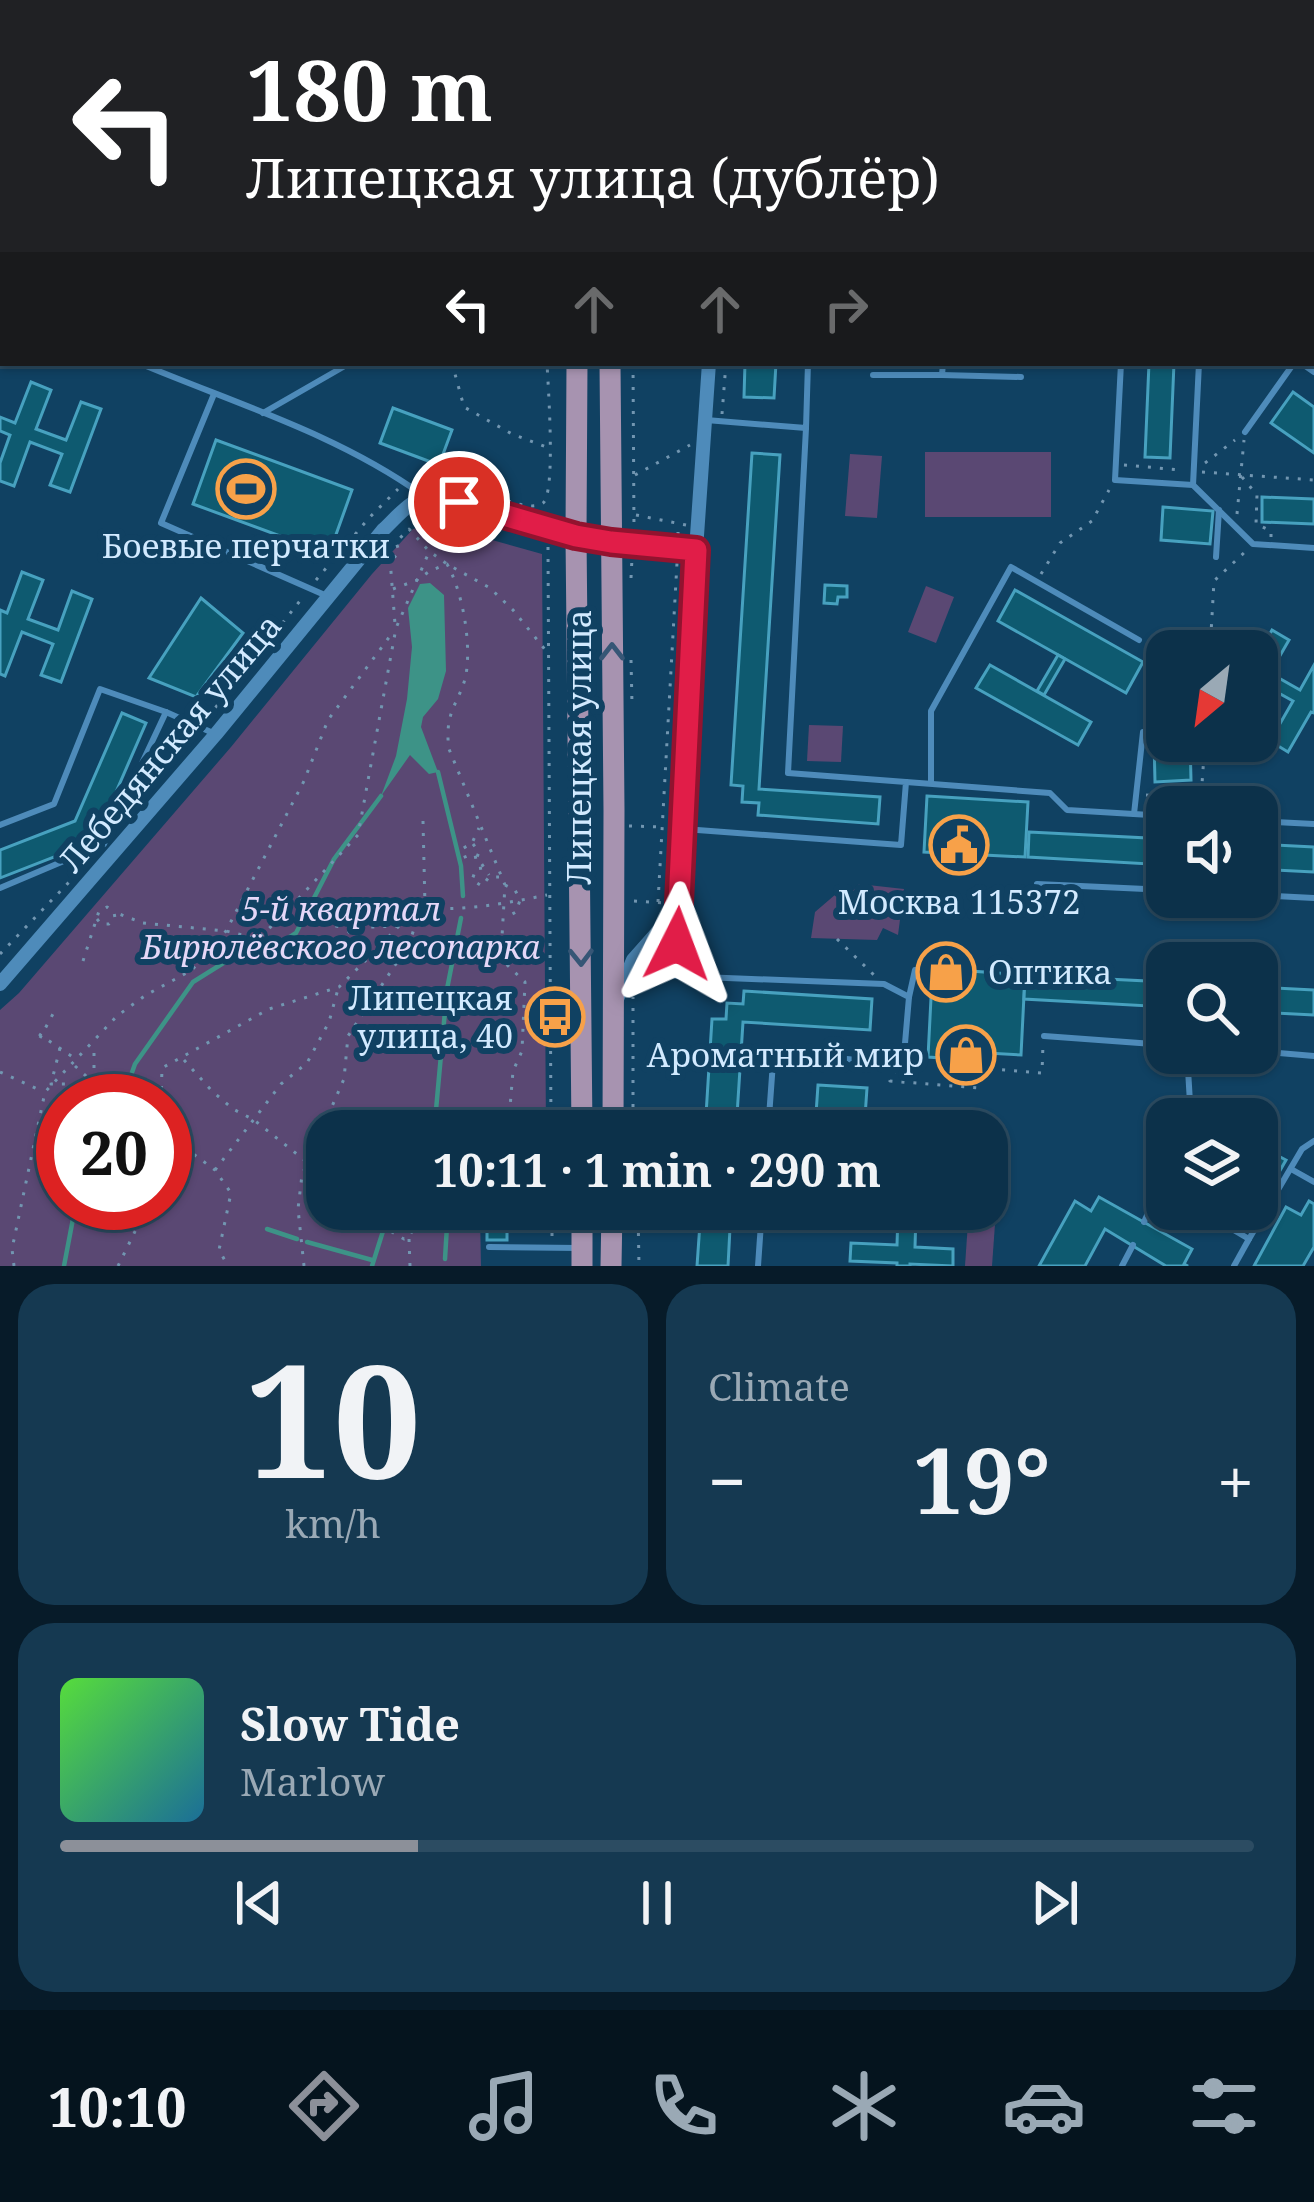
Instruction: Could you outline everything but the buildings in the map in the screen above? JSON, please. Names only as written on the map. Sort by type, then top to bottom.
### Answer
[{"type":"main road","name":"Липецкая улица","points":[[577,366],[582,1110]]},
{"type":"main road","name":"Липецкая улица","points":[[610,366],[613,1110]]},
{"type":"main road","points":[[612,1230],[612,1264]]},
{"type":"street","points":[[615,1003],[633,960],[679,908],[696,550],[704,446],[714,420],[709,366]]},
{"type":"street","points":[[578,442],[582,455],[593,460],[607,454],[611,442]]},
{"type":"street","points":[[424,496],[576,536],[696,550]]},
{"type":"street","name":"Лебедянская улица","points":[[0,984],[216,734],[383,530],[424,496]]},
{"type":"lane","points":[[146,366],[384,468],[424,496]]},
{"type":"lane","points":[[262,413],[345,366]]},
{"type":"lane","points":[[808,366],[788,773],[1050,793],[1067,810],[1146,815]]},
{"type":"lane","points":[[942,376],[943,366]]},
{"type":"lane","points":[[1120,366],[1115,480],[1193,484],[1253,544],[1314,548]]},
{"type":"lane","points":[[1193,484],[1199,366]]},
{"type":"lane","points":[[1245,433],[1296,366]]},
{"type":"lane","points":[[873,375],[1021,377]]},
{"type":"lane","points":[[214,394],[161,523],[328,596]]},
{"type":"lane","points":[[714,420],[806,428]]},
{"type":"lane","points":[[1216,557],[1219,510]]},
{"type":"lane","points":[[931,783],[932,711],[1011,567],[1138,640]]},
{"type":"lane","points":[[0,825],[54,804],[100,689],[216,734]]},
{"type":"lane","points":[[0,888],[104,844],[166,712]]},
{"type":"lane","points":[[1134,814],[1143,732]]},
{"type":"lane","points":[[684,829],[901,845],[906,782]]},
{"type":"lane","points":[[1278,821],[1314,824]]},
{"type":"lane","points":[[1036,884],[1146,889]]},
{"type":"lane","points":[[1278,896],[1314,898]]},
{"type":"lane","points":[[679,908],[676,976],[884,984],[908,998]]},
{"type":"lane","points":[[770,1110],[773,1062],[786,1053],[877,1063],[904,1055],[915,970]]},
{"type":"lane","points":[[1044,1036],[1146,1043]]},
{"type":"lane","points":[[1278,1053],[1314,1056]]},
{"type":"lane","points":[[1234,1266],[1303,1149],[1314,1141]]},
{"type":"lane","points":[[1291,1169],[1314,1182]]},
{"type":"lane","points":[[1144,1222],[1146,1219]]},
{"type":"lane","points":[[758,1266],[761,1230]]},
{"type":"lane","points":[[1234,1230],[1249,1239]]},
{"type":"lane","points":[[1122,1266],[1133,1245]]},
{"type":"lane","points":[[489,1247],[582,1257]]},
{"type":"path","points":[[453,366],[464,407],[550,449]]},
{"type":"path","points":[[546,500],[547,366]]},
{"type":"path","points":[[633,366],[634,514],[698,526]]},
{"type":"path","points":[[714,420],[725,366]]},
{"type":"path","points":[[1194,471],[1245,433]]},
{"type":"path","points":[[1235,527],[1245,433]]},
{"type":"path","points":[[634,475],[688,446],[704,446]]},
{"type":"path","points":[[1115,465],[1314,480]]},
{"type":"path","points":[[1240,476],[1258,496],[1256,524],[1271,531],[1270,545]]},
{"type":"path","points":[[1037,580],[1060,543],[1092,521],[1115,480]]},
{"type":"path","points":[[658,902],[678,523]]},
{"type":"path","points":[[62,1074],[117,1016],[192,970],[226,931],[304,781],[328,720],[396,628],[390,560],[399,551],[396,542],[409,529],[429,551],[490,588],[548,654]]},
{"type":"path","points":[[1214,581],[1253,544]]},
{"type":"path","points":[[548,547],[551,1110]]},
{"type":"path","points":[[83,961],[101,908],[142,923],[259,939],[358,835],[396,628],[429,551]]},
{"type":"path","points":[[380,556],[390,560]]},
{"type":"path","points":[[1211,630],[1216,557]]},
{"type":"path","points":[[391,590],[447,564]]},
{"type":"path","points":[[447,564],[464,612],[467,669],[446,725],[449,748],[505,885],[500,954],[525,982],[522,1051],[513,1071],[512,1110]]},
{"type":"path","points":[[1136,794],[1201,798],[1203,762]]},
{"type":"path","points":[[331,1110],[344,1079],[348,1036],[428,908],[423,821]]},
{"type":"path","points":[[629,826],[664,827]]},
{"type":"path","points":[[472,843],[480,827]]},
{"type":"path","points":[[472,843],[466,844],[462,855],[466,860],[477,857]]},
{"type":"path","points":[[472,843],[489,877],[482,886],[472,880],[472,874],[482,868]]},
{"type":"path","points":[[489,877],[502,878]]},
{"type":"path","points":[[504,918],[516,913],[520,900],[505,885]]},
{"type":"path","points":[[162,1074],[162,1068],[269,1009],[339,987],[399,926],[428,908],[446,910],[548,895]]},
{"type":"path","points":[[98,919],[109,924],[114,912]]},
{"type":"path","points":[[282,916],[345,928],[399,926]]},
{"type":"path","points":[[345,928],[370,956]]},
{"type":"path","points":[[837,939],[884,984]]},
{"type":"path","points":[[633,960],[633,1110]]},
{"type":"path","points":[[215,1170],[281,1084],[307,1064],[329,1022],[339,987]]},
{"type":"path","points":[[54,1012],[39,1036],[60,1048],[85,1074]]},
{"type":"path","points":[[904,1055],[890,1081],[979,1088],[980,1068],[1042,1073],[1044,1036]]},
{"type":"path","points":[[94,1042],[94,1074]]},
{"type":"path","points":[[54,1074],[60,1048]]},
{"type":"path","points":[[183,1058],[233,1109],[306,1161]]},
{"type":"path","points":[[0,1072],[36,1088]]},
{"type":"path","points":[[14,1266],[12,1249],[36,1135]]},
{"type":"path","points":[[192,1153],[215,1170],[231,1193],[219,1250],[228,1266]]},
{"type":"path","points":[[304,1266],[298,1209],[306,1168]]},
{"type":"path","points":[[118,1266],[136,1230]]},
{"type":"path","points":[[388,1230],[409,1237]]},
{"type":"path","points":[[410,1266],[413,1230]]},
{"type":"path","points":[[638,1230],[639,1266]]},
{"type":"green space","points":[[925,452],[1051,452],[1051,517],[925,517]]},
{"type":"green space","points":[[850,454],[882,456],[877,518],[845,516]]},
{"type":"green space","name":"5-й квартал Бирюлёвского лесопарка","points":[[435,524],[542,554],[546,1110],[306,1110],[306,1230],[480,1230],[481,1266],[0,1266],[0,1010],[231,747],[413,529]]},
{"type":"green space","points":[[926,586],[954,597],[936,643],[908,632]]},
{"type":"green space","points":[[809,725],[843,726],[841,762],[807,761]]},
{"type":"green space","points":[[859,884],[904,889],[898,935],[883,928],[877,940],[811,938],[815,912],[836,894],[850,894]]},
{"type":"green space","points":[[967,1230],[995,1230],[992,1266],[965,1266]]},
{"type":"shaded area","points":[[430,583],[444,595],[446,671],[438,699],[421,727],[438,772],[429,774],[410,755],[381,796],[396,756],[407,699],[412,647],[408,608],[420,584]]},
{"type":"waterway","points":[[438,772],[461,866],[463,896]]},
{"type":"waterway","points":[[131,1074],[193,982],[233,957],[271,949],[296,933],[334,859],[381,796]]},
{"type":"waterway","points":[[436,1110],[447,989],[461,918]]},
{"type":"waterway","points":[[267,1229],[297,1239]]},
{"type":"waterway","points":[[64,1266],[71,1230]]},
{"type":"waterway","points":[[372,1266],[383,1230]]},
{"type":"waterway","points":[[445,1259],[447,1230]]},
{"type":"waterway","points":[[307,1242],[372,1260]]},
{"type":"place","name":"Боевые перчатки","points":[[246,489]]},
{"type":"place","name":"Москва 115372","points":[[959,845]]},
{"type":"place","name":"Оптика","points":[[946,972]]},
{"type":"place","name":"Липецкая улица, 40","points":[[555,1017]]},
{"type":"place","name":"Ароматный мир","points":[[966,1055]]},
{"type":"route","points":[[459,502],[576,536],[696,550],[677,944]]}]
